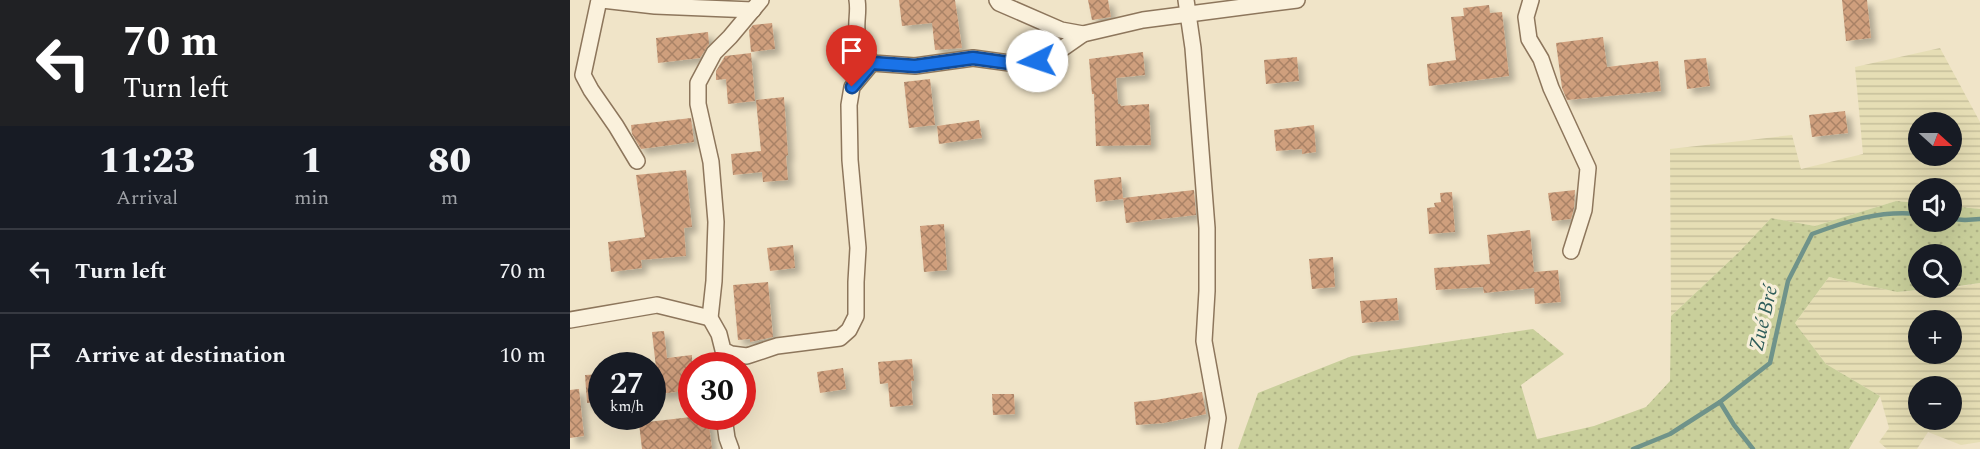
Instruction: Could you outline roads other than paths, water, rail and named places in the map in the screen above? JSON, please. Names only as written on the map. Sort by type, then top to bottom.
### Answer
[{"type":"street","points":[[637,162],[616,126],[591,90],[577,75],[600,0],[655,6],[757,5]]},
{"type":"street","points":[[997,0],[999,3],[1061,30],[1083,34]]},
{"type":"street","points":[[872,63],[915,66],[973,58],[1024,65],[1050,57],[1083,34],[1187,7],[1297,0]]},
{"type":"street","points":[[1531,0],[1526,17],[1529,39],[1541,59],[1551,87],[1588,168],[1584,210],[1571,251]]},
{"type":"street","points":[[857,1],[859,9],[857,32],[864,51],[872,63]]},
{"type":"street","points":[[724,352],[720,334],[710,318],[716,222],[711,162],[698,104],[698,83],[714,53],[757,5]]},
{"type":"street","points":[[1187,7],[1193,48],[1206,228],[1207,291],[1204,341],[1218,418],[1213,449]]},
{"type":"street","points":[[756,353],[777,346],[840,338],[849,330],[856,316],[858,248],[849,160],[849,105],[852,87],[872,63]]},
{"type":"street","points":[[570,320],[657,305],[710,318]]},
{"type":"street","points":[[726,430],[731,449]]},
{"type":"waterway","name":"Zué Bré","points":[[1633,449],[1670,434],[1720,402],[1770,363],[1788,281],[1812,234],[1877,215],[1908,213]]},
{"type":"waterway","name":"Zué Bré","points":[[1962,220],[1980,219]]},
{"type":"waterway","points":[[1720,402],[1753,449]]}]
